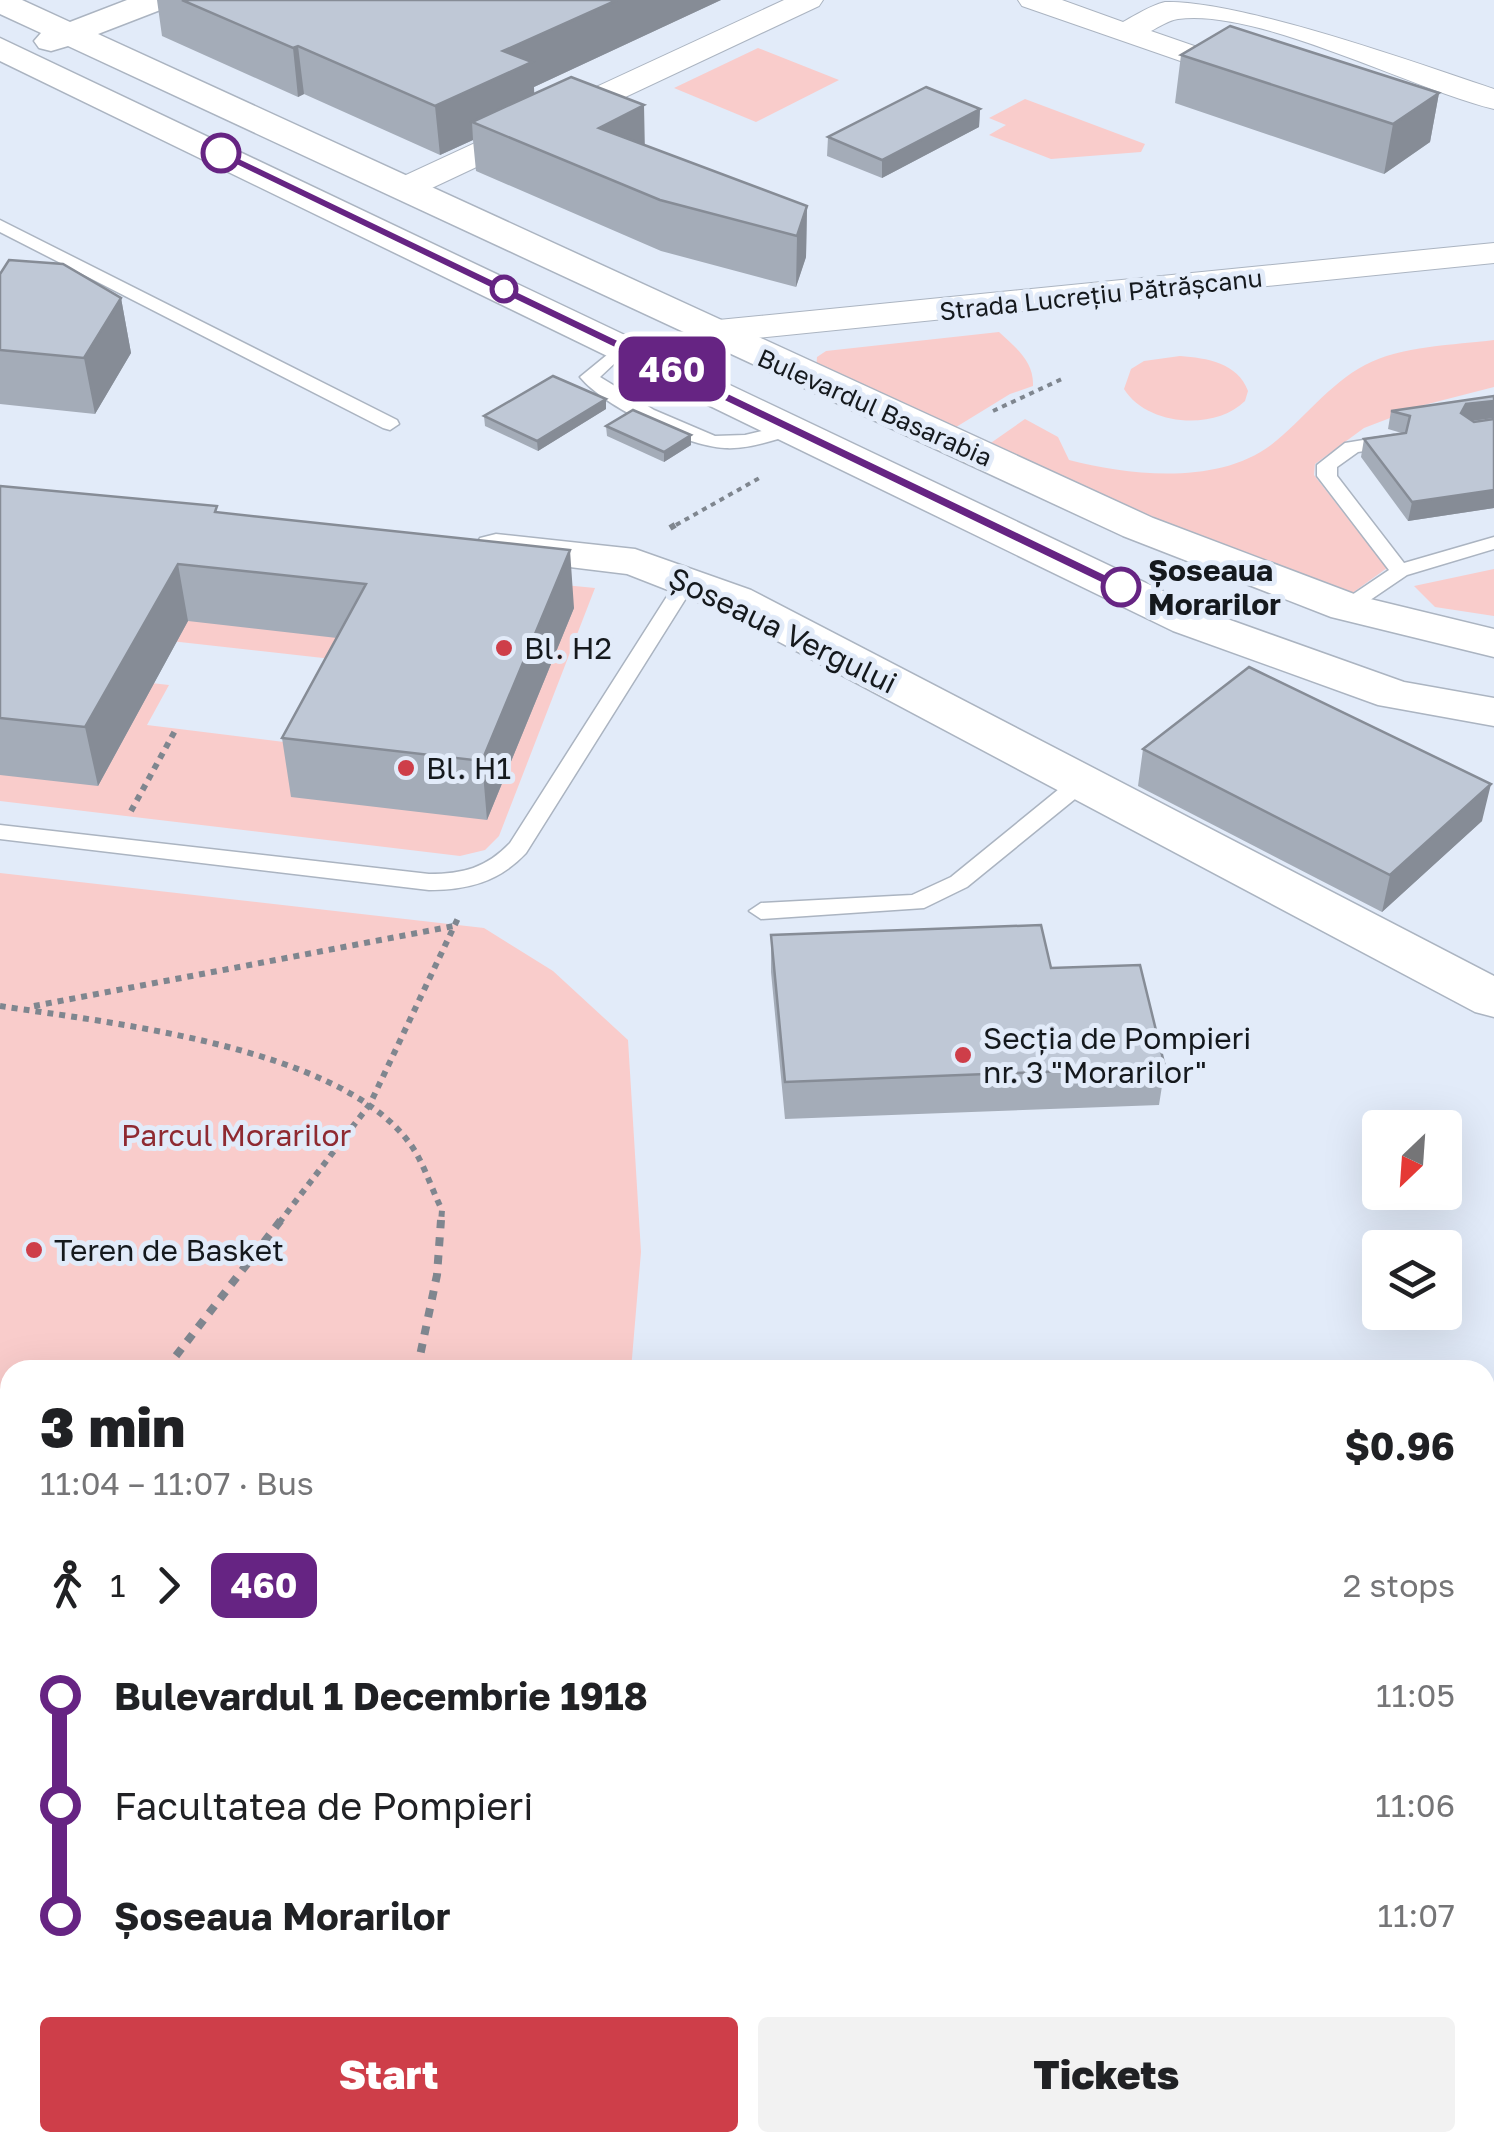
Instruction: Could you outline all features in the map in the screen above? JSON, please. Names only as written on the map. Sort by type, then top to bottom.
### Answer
[{"type":"main road","points":[[6,4],[71,11],[154,1]]},
{"type":"main road","points":[[8,51],[154,1]]},
{"type":"main road","name":"Bulevardul Basarabia","points":[[6,4],[708,332],[1214,559],[1347,607],[1494,642]]},
{"type":"main road","name":"Bulevardul Basarabia","points":[[8,51],[1189,621],[1395,696],[1494,712]]},
{"type":"main road","name":"Șoseaua Vergului","points":[[459,543],[635,562],[688,579],[1083,781],[1494,999]]},
{"type":"main road","points":[[1395,696],[1494,726]]},
{"type":"street","points":[[405,188],[808,0]]},
{"type":"street","points":[[1033,0],[1192,56]]},
{"type":"street","points":[[1126,32],[1169,10],[1212,9],[1299,32],[1494,100]]},
{"type":"street","name":"Strada Lucrețiu Pătrășcanu","points":[[708,332],[1494,253]]},
{"type":"lane","points":[[0,225],[390,424]]},
{"type":"lane","points":[[1396,440],[1340,452],[1327,465],[1327,476],[1400,571]]},
{"type":"lane","points":[[1347,607],[1400,571],[1494,543]]},
{"type":"lane","points":[[0,832],[429,882],[476,879],[501,868],[518,848],[688,579]]},
{"type":"lane","points":[[762,911],[916,902],[958,882],[1083,781]]},
{"type":"path","points":[[949,439],[1002,406],[1064,378]]},
{"type":"path","points":[[635,562],[654,534],[766,474]]},
{"type":"path","points":[[128,816],[176,729]]},
{"type":"path","points":[[26,1008],[455,925],[404,1040],[370,1104],[174,1360]]},
{"type":"path","points":[[0,1006],[181,1034],[303,1073],[370,1104],[409,1142],[442,1210],[436,1275],[419,1360]]},
{"type":"green space","points":[[758,48],[839,80],[756,122],[674,88]]},
{"type":"green space","points":[[1025,99],[1145,144],[1141,152],[1051,159],[989,135],[1006,125],[989,118]]},
{"type":"green space","points":[[999,332],[1027,362],[1033,386],[1010,394],[948,432],[816,369],[817,357],[826,351]]},
{"type":"green space","points":[[1494,340],[1494,387],[1424,405],[1364,428],[1315,464],[1314,475],[1387,568],[1344,599],[985,447],[1025,419],[1058,437],[1069,460],[1146,473],[1200,472],[1250,458],[1271,445],[1340,382],[1365,365],[1411,350]]},
{"type":"green space","points":[[1180,356],[1229,368],[1248,391],[1245,401],[1217,417],[1182,420],[1148,411],[1124,389],[1131,369],[1144,361]]},
{"type":"green space","points":[[0,530],[595,588],[499,836],[485,850],[460,856],[0,801],[0,666],[169,685],[147,725],[300,744],[341,660],[0,622]]},
{"type":"green space","points":[[1494,569],[1494,616],[1435,607],[1414,586]]},
{"type":"green space","name":"Parcul Morarilor","points":[[0,873],[484,928],[553,971],[628,1040],[641,1252],[632,1360],[0,1360]]},
{"type":"building","points":[[182,0],[617,0],[503,51],[532,62],[435,106]]},
{"type":"building","points":[[1230,26],[1439,93],[1393,124],[1181,55]]},
{"type":"building","points":[[571,77],[644,105],[599,128],[807,206],[797,236],[660,200],[472,122]]},
{"type":"building","points":[[926,87],[980,109],[882,160],[828,137]]},
{"type":"building","points":[[9,260],[63,264],[121,298],[84,358],[0,350],[0,274]]},
{"type":"building","points":[[553,376],[606,399],[537,441],[484,416]]},
{"type":"building","points":[[1494,396],[1494,401],[1466,404],[1461,413],[1474,422],[1494,419],[1494,490],[1412,502],[1364,439],[1406,433],[1410,416],[1391,411]]},
{"type":"building","points":[[633,410],[691,435],[664,452],[606,426]]},
{"type":"building","points":[[0,486],[217,506],[215,512],[570,550],[482,761],[282,738],[366,584],[178,564],[85,727],[0,718]]},
{"type":"building","points":[[1249,667],[1491,784],[1390,875],[1143,749]]},
{"type":"building","name":"Secția de Pompieri nr. 3 \"Morarilor\"","points":[[1041,925],[1051,968],[1140,965],[1165,1067],[785,1082],[771,935]]},
{"type":"bus line","name":"460","points":[[221,153],[1121,587]]},
{"type":"place","name":"Șoseaua Morarilor","points":[[1121,587]]},
{"type":"place","name":"Bl. H2","points":[[504,648]]},
{"type":"place","name":"Bl. H1","points":[[406,768]]},
{"type":"place","name":"Secția de Pompieri nr. 3 \"Morarilor\"","points":[[963,1055]]},
{"type":"place","name":"Teren de Basket","points":[[34,1250]]}]
